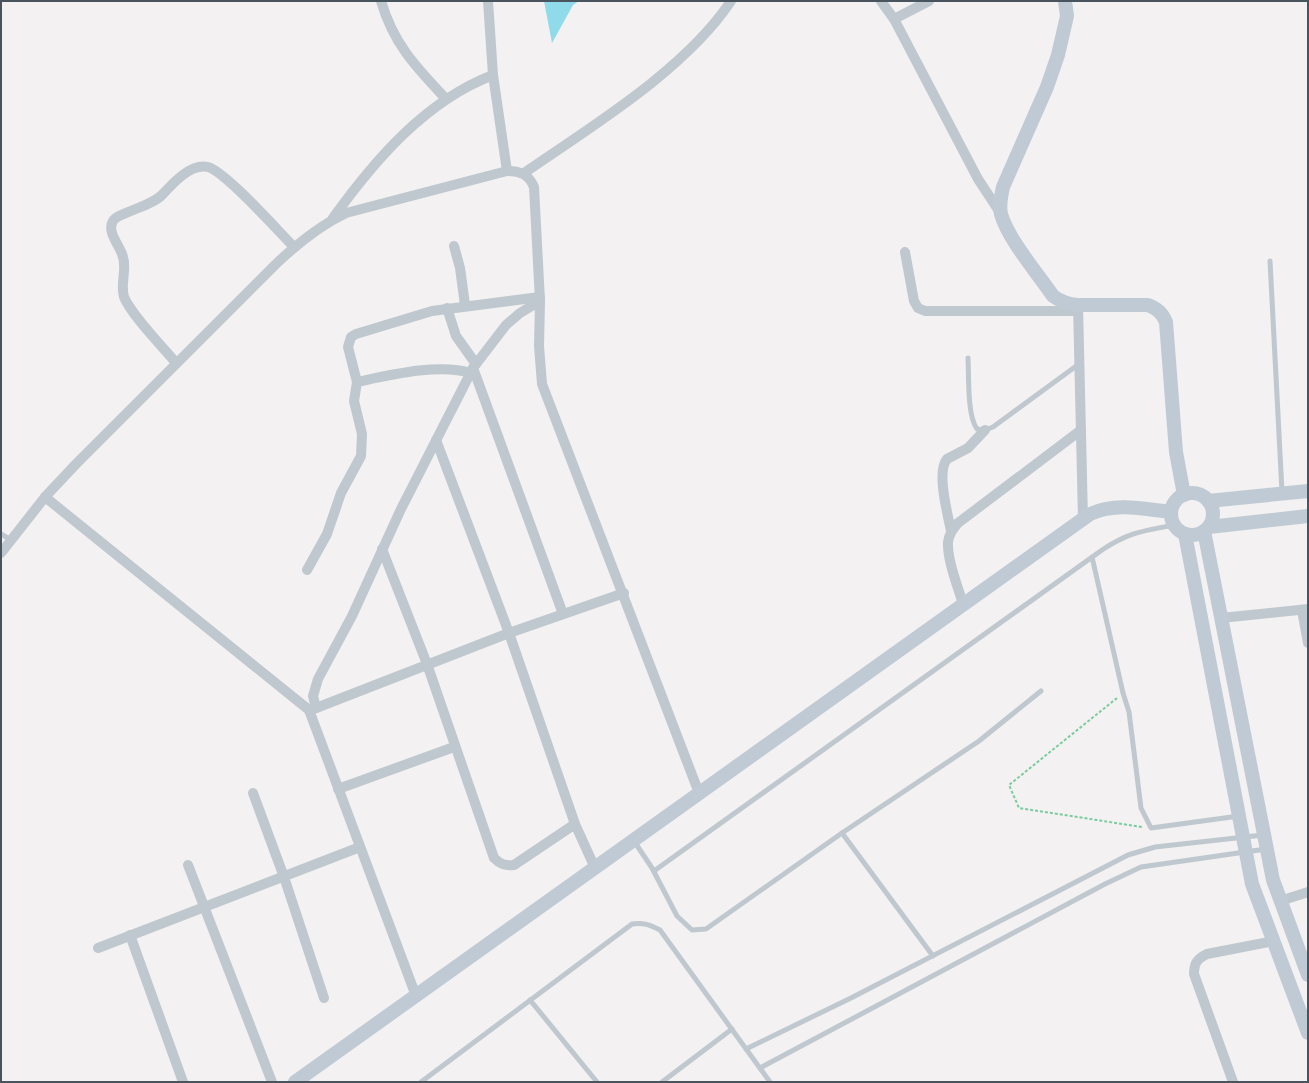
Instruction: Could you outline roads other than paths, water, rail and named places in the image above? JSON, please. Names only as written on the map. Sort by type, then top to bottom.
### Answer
[{"type":"street","points":[[381,1],[398,42],[407,57],[446,99]]},
{"type":"street","points":[[488,1],[493,76],[507,171]]},
{"type":"street","points":[[524,173],[631,98],[686,53],[710,29],[731,1]]},
{"type":"street","points":[[881,1],[894,19],[978,179],[1001,214],[1019,248],[1053,296],[1078,308]]},
{"type":"street","points":[[894,19],[929,1]]},
{"type":"street","points":[[1001,214],[1000,199],[1004,187],[1047,87],[1058,55],[1067,16],[1065,1]]},
{"type":"street","points":[[332,220],[360,181],[395,143],[446,99],[470,84],[493,76]]},
{"type":"street","points":[[176,363],[143,323],[124,296],[124,258],[112,231],[111,225],[115,218],[150,204],[180,177],[200,166],[206,166],[212,168],[231,183],[294,247]]},
{"type":"street","points":[[1,553],[45,497],[176,363],[294,247],[324,224],[346,213],[507,171],[524,173],[531,180],[534,188],[540,299],[539,346],[542,384],[624,593],[699,793]]},
{"type":"street","points":[[454,246],[460,268],[465,306]]},
{"type":"street","points":[[905,252],[914,301],[918,308],[925,311],[1148,305],[1156,308],[1162,314],[1166,322],[1176,452],[1184,496]]},
{"type":"street","points":[[307,570],[326,534],[341,493],[361,456],[362,434],[354,401],[357,382],[348,347],[351,337],[356,334],[432,311],[465,306],[540,299]]},
{"type":"street","points":[[416,996],[338,789],[312,709],[313,696],[318,678],[352,616],[382,549],[473,369],[506,325],[540,299]]},
{"type":"street","points":[[447,308],[456,336],[473,369],[563,614]]},
{"type":"street","points":[[1078,308],[1083,519]]},
{"type":"street","points":[[357,382],[442,368],[460,370],[473,369]]},
{"type":"street","points":[[963,604],[950,556],[948,542],[951,531],[943,486],[944,462],[968,448],[985,430]]},
{"type":"street","points":[[951,531],[958,523],[1081,430]]},
{"type":"street","points":[[436,440],[509,633],[574,824],[595,868]]},
{"type":"street","points":[[1208,501],[1308,491]]},
{"type":"street","points":[[1308,975],[1273,880],[1221,618],[1207,529],[1213,514],[1208,501],[1197,494],[1184,496],[1178,499],[1177,524],[1252,884],[1308,1033]]},
{"type":"street","points":[[45,497],[312,709]]},
{"type":"street","points":[[295,1082],[1083,519],[1103,508],[1114,506],[1177,524],[1198,534],[1207,529],[1308,516]]},
{"type":"street","points":[[382,549],[426,664],[494,858],[499,863],[508,866],[514,865],[574,824]]},
{"type":"street","points":[[312,709],[509,633],[624,593]]},
{"type":"street","points":[[1221,618],[1305,610],[1308,643]]},
{"type":"street","points":[[338,789],[454,747]]},
{"type":"street","points":[[253,793],[284,877],[324,998]]},
{"type":"street","points":[[98,948],[360,847]]},
{"type":"street","points":[[188,865],[272,1082]]},
{"type":"street","points":[[1280,901],[1308,892]]},
{"type":"street","points":[[130,935],[183,1082]]},
{"type":"street","points":[[1233,1082],[1194,974],[1194,964],[1198,958],[1207,954],[1274,941]]},
{"type":"lane","points":[[1270,261],[1282,493]]},
{"type":"lane","points":[[968,358],[974,425],[977,429],[985,430],[993,427],[1079,363]]},
{"type":"lane","points":[[654,871],[1120,538],[1132,533],[1177,524]]},
{"type":"lane","points":[[1,534],[11,540]]},
{"type":"lane","points":[[1092,557],[1123,693],[1129,712],[1141,808],[1151,828],[1239,816]]},
{"type":"lane","points":[[633,840],[654,871],[677,916],[692,930],[700,931],[706,929],[842,833],[979,741],[1041,691]]},
{"type":"lane","points":[[842,833],[933,956]]},
{"type":"lane","points":[[760,1068],[1105,884],[1141,867],[1244,845],[1264,835]]},
{"type":"lane","points":[[746,1048],[851,998],[1128,855],[1155,847],[1244,845],[1267,849]]},
{"type":"lane","points":[[421,1082],[632,924],[640,922],[649,924],[660,930],[770,1082]]},
{"type":"lane","points":[[530,1000],[597,1082]]},
{"type":"lane","points":[[662,1082],[732,1029]]},
{"type":"water","points":[[544,1],[579,1],[573,5],[552,43]]}]
